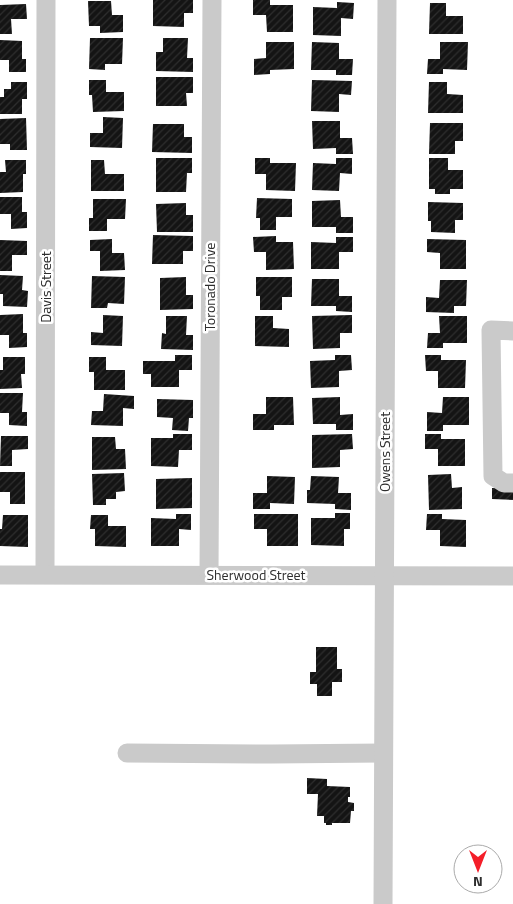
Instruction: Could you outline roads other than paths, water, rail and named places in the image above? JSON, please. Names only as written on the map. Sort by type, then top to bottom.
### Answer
[{"type":"street","name":"Davis Street","points":[[45,574],[46,0]]},
{"type":"street","name":"Toronado Drive","points":[[209,575],[212,0]]},
{"type":"street","name":"Owens Street","points":[[383,904],[386,0]]},
{"type":"street","points":[[513,331],[491,330],[493,476],[504,483],[513,483]]},
{"type":"street","name":"Sherwood Street","points":[[0,575],[513,576]]},
{"type":"street","points":[[127,753],[383,753]]}]
